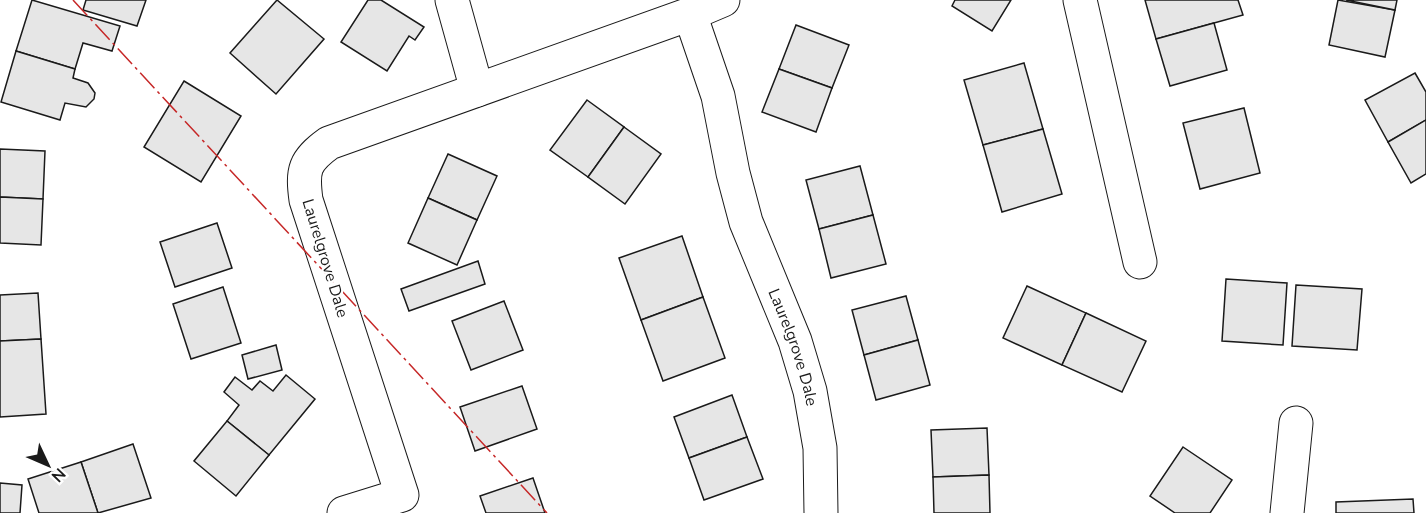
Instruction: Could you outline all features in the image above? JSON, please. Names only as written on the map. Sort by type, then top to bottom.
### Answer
[{"type":"street","points":[[452,0],[477,90]]},
{"type":"street","name":"Laurelgrove Dale","points":[[344,513],[405,504],[306,200],[303,177],[310,156],[329,143],[690,14],[723,0]]},
{"type":"street","points":[[1080,0],[1140,262]]},
{"type":"street","name":"Laurelgrove Dale","points":[[690,14],[718,96],[733,173],[746,222],[795,341],[810,391],[820,447],[821,513]]},
{"type":"street","points":[[1287,513],[1296,423]]},
{"type":"building","points":[[32,0],[120,26],[112,51],[83,43],[75,69],[16,51]]},
{"type":"building","points":[[86,0],[146,0],[137,26],[83,10]]},
{"type":"building","points":[[277,0],[324,39],[276,94],[230,53]]},
{"type":"building","points":[[368,0],[381,0],[424,27],[415,40],[409,36],[387,71],[341,42]]},
{"type":"building","points":[[955,0],[1011,0],[992,31],[952,6]]},
{"type":"building","points":[[1145,0],[1238,0],[1243,15],[1156,39]]},
{"type":"building","points":[[1338,0],[1395,10],[1385,57],[1329,45]]},
{"type":"building","points":[[1346,0],[1397,0],[1395,10]]},
{"type":"building","points":[[1214,23],[1227,70],[1170,86],[1156,39]]},
{"type":"building","points":[[796,25],[849,45],[832,88],[779,69]]},
{"type":"building","points":[[16,51],[75,69],[73,78],[88,83],[95,93],[94,99],[86,107],[65,103],[60,120],[1,102]]},
{"type":"building","points":[[1024,63],[1043,129],[983,145],[964,80]]},
{"type":"building","points":[[779,69],[832,88],[816,132],[762,112]]},
{"type":"building","points":[[1415,73],[1426,92],[1426,120],[1388,142],[1365,100]]},
{"type":"building","points":[[184,81],[241,116],[201,182],[144,147]]},
{"type":"building","points":[[587,100],[624,127],[588,177],[550,150]]},
{"type":"building","points":[[1244,108],[1260,173],[1200,189],[1183,123]]},
{"type":"building","points":[[1426,120],[1426,174],[1411,183],[1388,142]]},
{"type":"building","points":[[624,127],[661,154],[625,204],[588,177]]},
{"type":"building","points":[[1043,129],[1062,194],[1002,212],[983,145]]},
{"type":"building","points":[[0,149],[45,151],[43,199],[0,197]]},
{"type":"building","points":[[448,154],[497,176],[477,220],[428,198]]},
{"type":"building","points":[[860,166],[873,215],[819,229],[806,180]]},
{"type":"building","points":[[0,197],[43,199],[41,245],[0,243]]},
{"type":"building","points":[[428,198],[477,220],[457,265],[408,243]]},
{"type":"building","points":[[873,215],[886,264],[831,278],[819,229]]},
{"type":"building","points":[[217,223],[232,268],[175,287],[160,242]]},
{"type":"building","points":[[682,236],[703,297],[641,320],[619,258]]},
{"type":"building","points":[[478,261],[485,284],[409,311],[401,289]]},
{"type":"building","points":[[1226,279],[1287,283],[1283,345],[1222,341]]},
{"type":"building","points":[[1296,285],[1362,289],[1357,350],[1292,346]]},
{"type":"building","points":[[1027,286],[1086,313],[1062,365],[1003,338]]},
{"type":"building","points":[[223,287],[241,343],[191,359],[173,304]]},
{"type":"building","points":[[38,293],[41,339],[0,341],[0,295]]},
{"type":"building","points":[[906,296],[918,340],[864,355],[852,310]]},
{"type":"building","points":[[703,297],[725,358],[663,381],[641,320]]},
{"type":"building","points":[[504,301],[523,350],[471,370],[452,321]]},
{"type":"building","points":[[1086,313],[1146,341],[1122,392],[1062,365]]},
{"type":"building","points":[[41,339],[46,414],[0,417],[0,341]]},
{"type":"building","points":[[918,340],[930,385],[876,400],[864,355]]},
{"type":"building","points":[[276,345],[282,370],[248,379],[242,355]]},
{"type":"building","points":[[286,375],[315,399],[269,455],[227,421],[239,405],[224,392],[235,377],[252,390],[260,381],[273,391]]},
{"type":"building","points":[[522,386],[537,429],[475,451],[460,407]]},
{"type":"building","points":[[732,395],[747,437],[689,458],[674,417]]},
{"type":"building","points":[[227,421],[269,455],[236,496],[194,461]]},
{"type":"building","points":[[987,428],[989,475],[933,477],[931,430]]},
{"type":"building","points":[[747,437],[763,479],[704,500],[689,458]]},
{"type":"building","points":[[133,444],[151,498],[98,513],[81,462]]},
{"type":"building","points":[[1183,447],[1232,480],[1210,513],[1175,513],[1150,496]]},
{"type":"building","points":[[81,462],[98,513],[39,513],[28,479]]},
{"type":"building","points":[[989,475],[990,513],[934,513],[933,477]]},
{"type":"building","points":[[533,478],[545,513],[486,513],[480,496]]},
{"type":"building","points":[[0,483],[22,485],[20,513],[0,513]]},
{"type":"building","points":[[1413,499],[1414,513],[1336,513],[1336,502]]},
{"type":"power","points":[[73,0],[547,513]]}]
